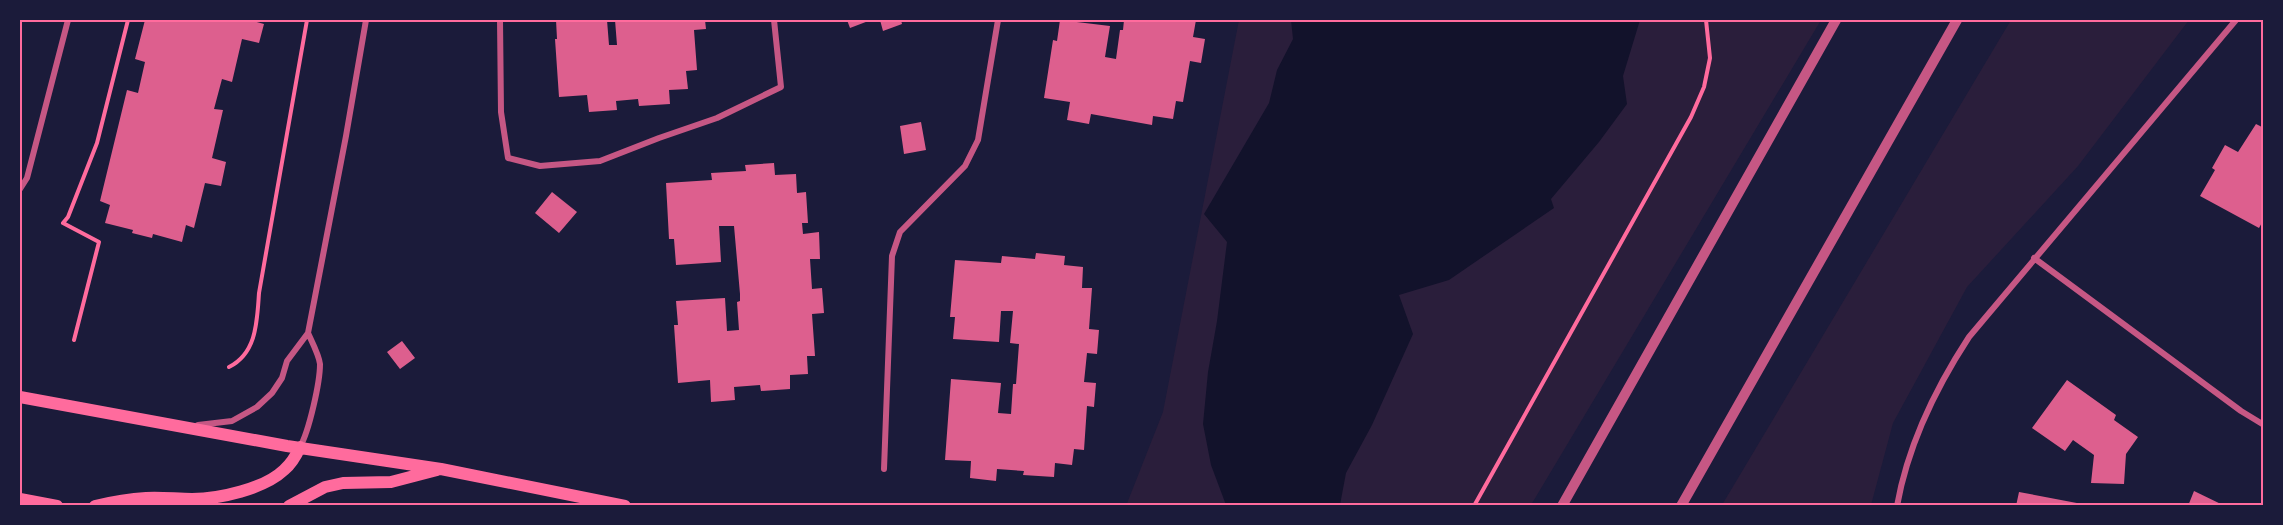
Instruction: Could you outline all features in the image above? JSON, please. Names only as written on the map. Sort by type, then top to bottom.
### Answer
[{"type":"main road","points":[[20,397],[177,426],[441,469],[625,506]]},
{"type":"main road","points":[[95,506],[146,498],[216,497],[240,491],[283,472],[300,447]]},
{"type":"main road","points":[[289,506],[325,487],[342,483],[391,482],[441,469]]},
{"type":"main road","points":[[20,499],[57,506]]},
{"type":"street","points":[[20,189],[27,178],[68,20]]},
{"type":"street","points":[[177,426],[208,425],[232,421],[257,407],[272,393],[282,378],[286,361],[308,333],[366,20]]},
{"type":"street","points":[[500,20],[501,112],[508,158],[540,166],[600,161],[717,118],[781,87],[774,20]]},
{"type":"street","points":[[884,469],[892,256],[900,232],[965,166],[978,140],[998,20]]},
{"type":"street","points":[[1562,506],[1836,20]]},
{"type":"street","points":[[1681,506],[1957,20]]},
{"type":"street","points":[[1897,506],[1913,444],[1927,409],[1944,375],[1969,337],[2235,20]]},
{"type":"street","points":[[2034,258],[2241,411],[2264,425]]},
{"type":"street","points":[[300,447],[309,428],[320,363],[308,333]]},
{"type":"path","points":[[74,340],[99,242],[63,223],[68,217],[97,143],[129,20]]},
{"type":"path","points":[[229,367],[240,361],[256,333],[259,293],[307,20]]},
{"type":"path","points":[[1474,506],[1488,477],[1691,117],[1704,87],[1710,58],[1706,20]]},
{"type":"shaded area","points":[[1239,20],[1821,20],[1531,505],[1126,506],[1163,412]]},
{"type":"shaded area","points":[[1291,20],[1640,20],[1623,76],[1627,104],[1599,142],[1551,199],[1554,208],[1449,280],[1399,295],[1413,334],[1372,425],[1346,473],[1340,505],[1226,505],[1211,465],[1203,424],[1208,372],[1227,242],[1204,214],[1269,103],[1277,70],[1293,39]]},
{"type":"shaded area","points":[[2011,20],[2189,20],[2078,166],[1967,287],[1893,423],[1871,505],[1722,505]]},
{"type":"building","points":[[145,20],[249,20],[264,24],[259,43],[242,39],[232,82],[222,79],[214,109],[223,110],[212,158],[226,162],[221,186],[205,183],[194,228],[186,225],[182,242],[153,234],[152,238],[132,233],[133,230],[105,223],[110,205],[100,201],[127,90],[138,93],[145,62],[135,59]]},
{"type":"building","points":[[556,20],[607,20],[609,45],[617,45],[615,20],[705,20],[706,29],[694,30],[697,70],[686,71],[688,89],[669,90],[670,104],[639,106],[638,99],[616,101],[617,110],[589,112],[587,95],[559,97]]},
{"type":"building","points":[[847,20],[871,20],[850,28]]},
{"type":"building","points":[[880,20],[901,20],[902,24],[883,31]]},
{"type":"building","points":[[1060,20],[1110,26],[1105,57],[1116,59],[1120,30],[1123,30],[1124,20],[1196,20],[1193,37],[1205,39],[1201,63],[1190,61],[1183,102],[1176,101],[1173,119],[1153,116],[1152,125],[1091,114],[1089,124],[1067,120],[1070,102],[1044,98],[1053,40],[1057,41]]},
{"type":"building","points":[[921,122],[926,150],[904,154],[900,126]]},
{"type":"building","points":[[2256,124],[2264,128],[2264,219],[2259,228],[2200,196],[2215,170],[2212,168],[2225,145],[2238,152]]},
{"type":"building","points":[[774,163],[775,175],[796,174],[797,193],[806,192],[808,223],[802,223],[803,234],[819,232],[820,259],[810,259],[812,289],[822,288],[824,313],[812,314],[815,356],[807,356],[808,374],[790,375],[790,389],[761,391],[760,385],[734,387],[735,400],[711,402],[710,380],[678,383],[674,325],[678,325],[676,301],[725,298],[727,331],[739,330],[737,302],[740,301],[740,294],[734,226],[719,226],[721,262],[676,265],[674,239],[669,239],[666,183],[712,180],[711,173],[746,171],[745,165]]},
{"type":"building","points":[[552,192],[577,212],[559,233],[535,213]]},
{"type":"building","points":[[1036,253],[1065,256],[1064,265],[1083,267],[1082,288],[1092,288],[1089,329],[1099,330],[1097,354],[1087,353],[1084,382],[1096,383],[1094,407],[1087,406],[1084,450],[1074,449],[1072,465],[1055,463],[1054,477],[1023,475],[1024,471],[997,469],[996,481],[970,478],[971,461],[945,460],[951,379],[1001,383],[998,413],[1011,414],[1019,344],[1010,343],[1013,311],[1001,311],[999,342],[953,339],[955,317],[950,317],[955,260],[1001,263],[1002,256],[1035,259]]},
{"type":"building","points":[[402,341],[415,358],[400,369],[387,352]]},
{"type":"building","points":[[2067,380],[2116,415],[2114,420],[2138,437],[2126,454],[2124,484],[2091,483],[2094,455],[2073,440],[2065,451],[2032,428]]},
{"type":"building","points":[[2194,491],[2225,506],[2188,506]]},
{"type":"building","points":[[2019,492],[2082,504],[2082,506],[2016,506]]}]
